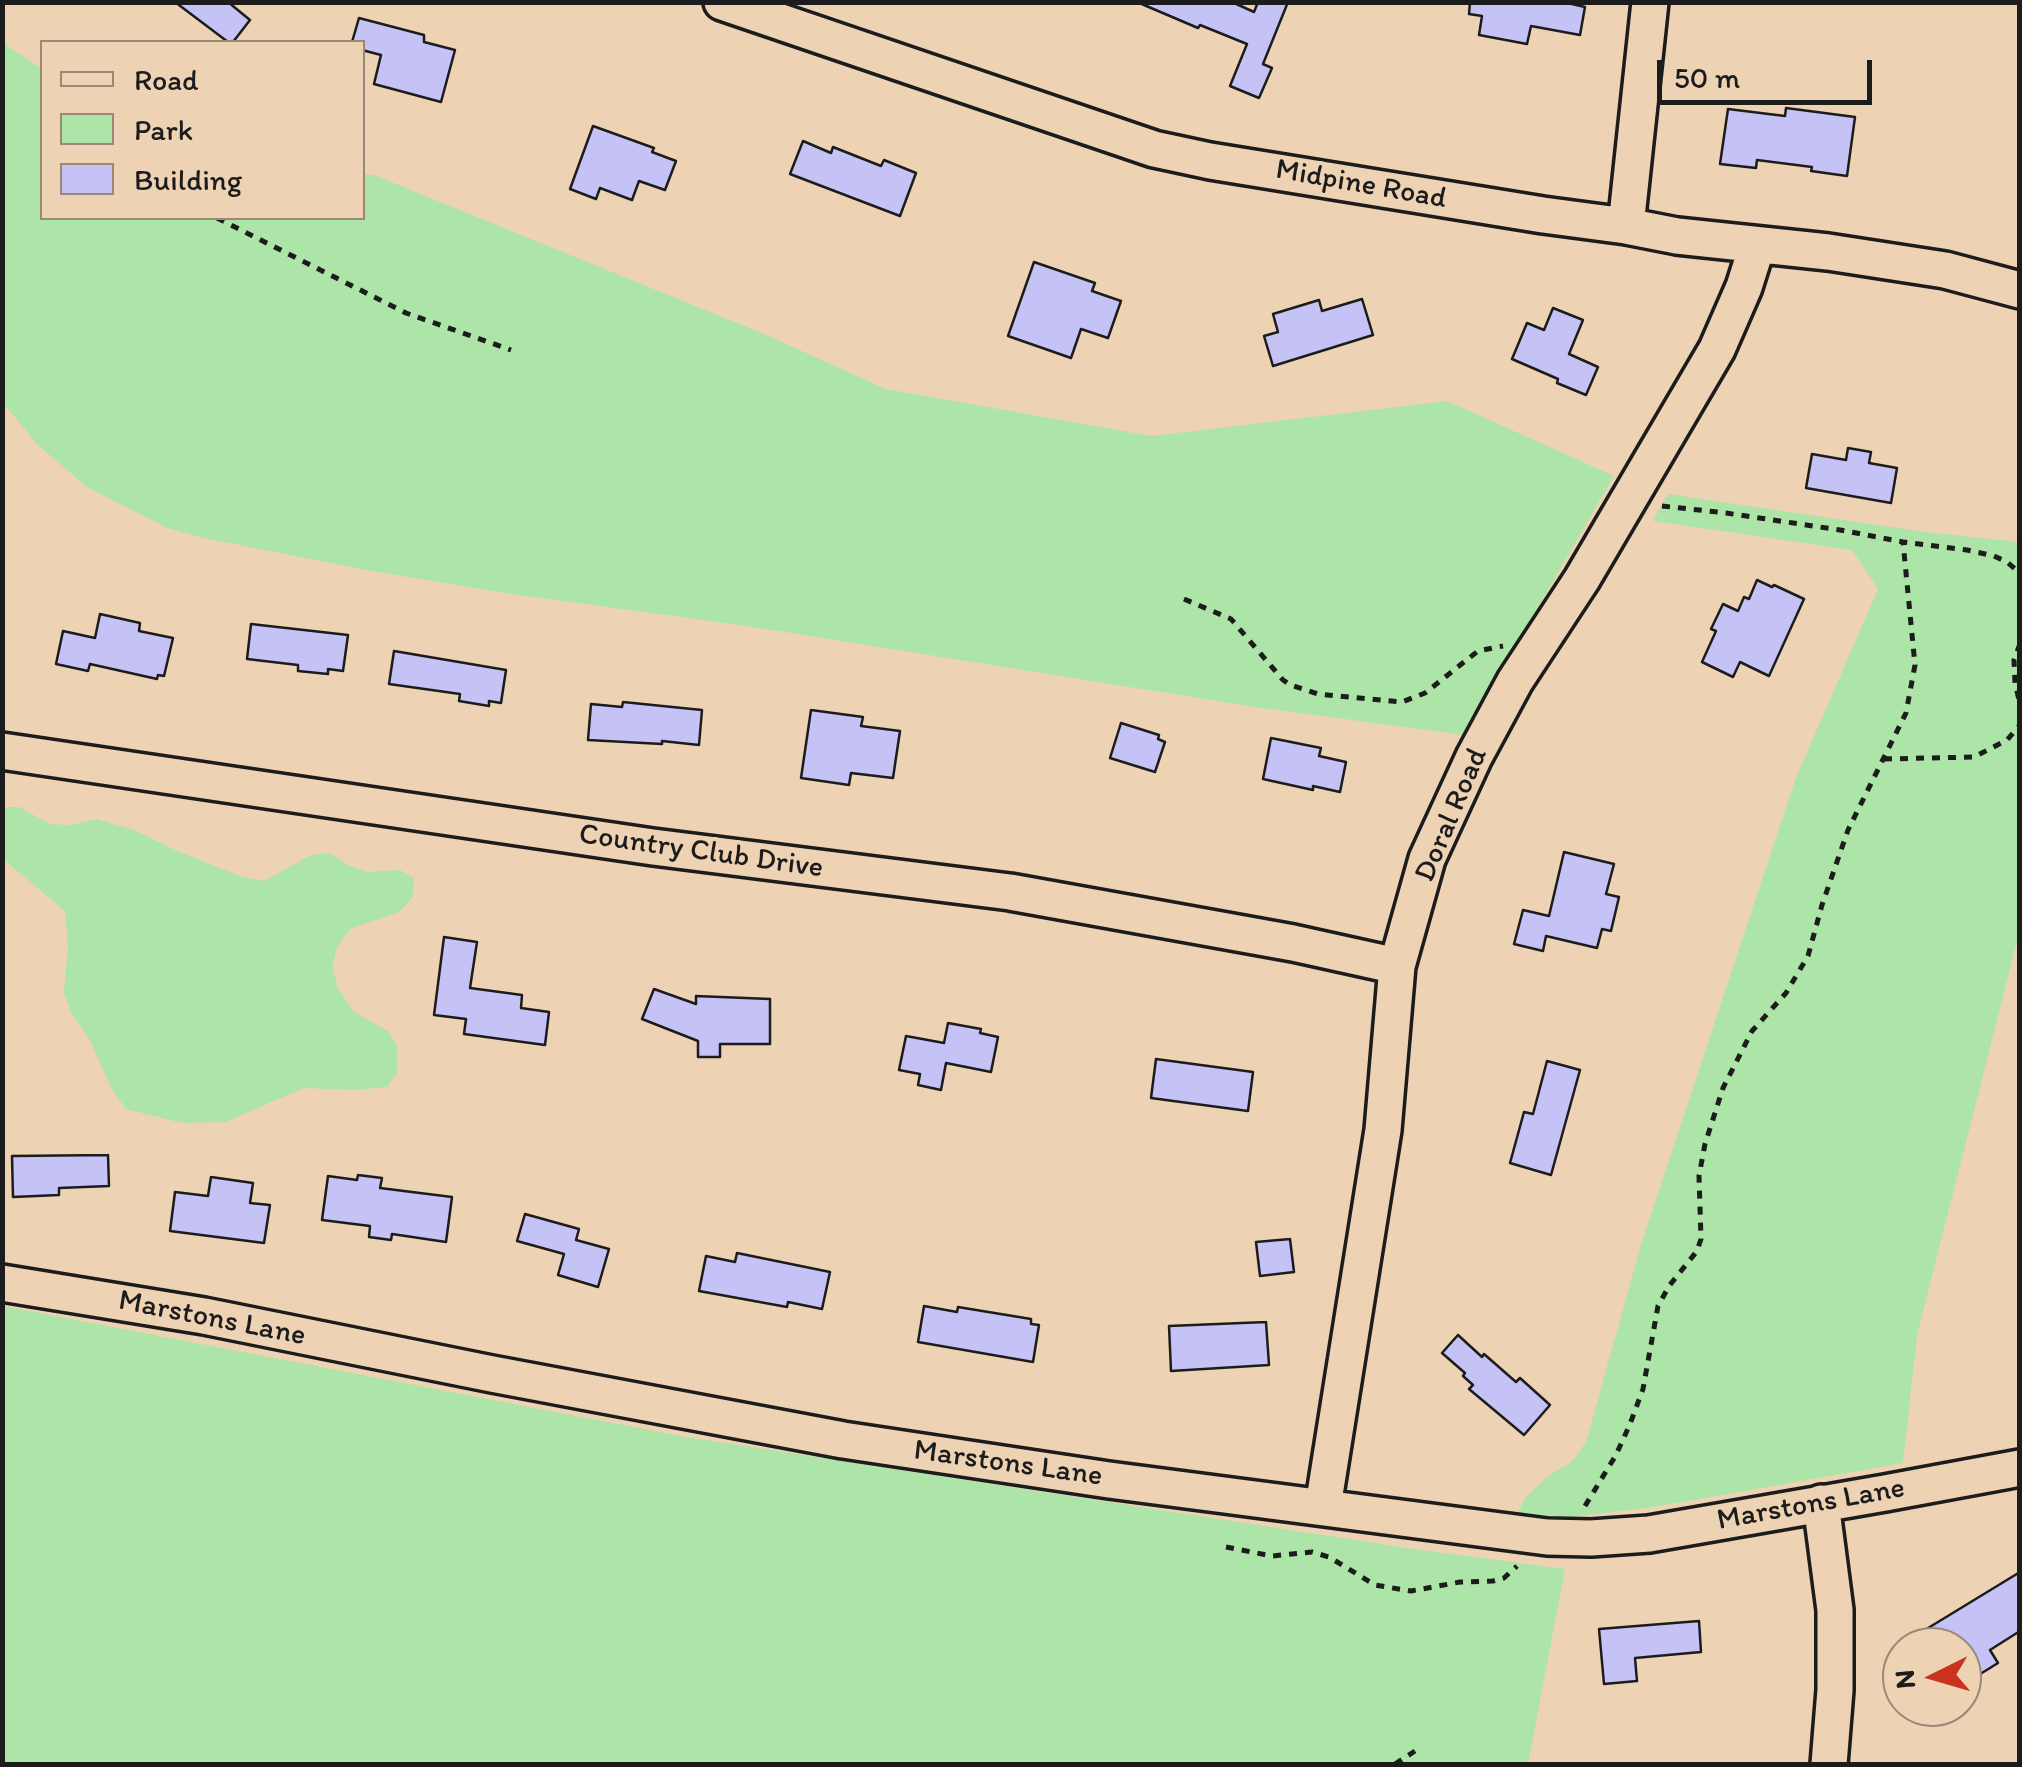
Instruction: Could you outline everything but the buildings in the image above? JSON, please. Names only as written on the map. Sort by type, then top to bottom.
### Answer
[{"type":"street","name":"Midpine Road","points":[[722,2],[1154,149],[1543,216],[1945,270],[2020,290]]},
{"type":"street","points":[[1626,226],[1650,2]]},
{"type":"street","name":"Doral Road","points":[[1323,1507],[1383,1130],[1397,966],[1427,859],[1514,681],[1628,502],[1718,349],[1757,246]]},
{"type":"street","name":"Country Club Drive","points":[[2,751],[653,847],[1010,892],[1293,943],[1397,966]]},
{"type":"street","name":"Marstons Lane","points":[[2,1284],[187,1313],[843,1440],[1109,1480],[1548,1537],[1649,1534],[2020,1468]]},
{"type":"street","points":[[1821,1503],[1835,1610],[1835,1690],[1829,1764]]},
{"type":"path","points":[[222,220],[406,314],[511,350]]},
{"type":"path","points":[[1628,502],[1840,530],[1994,556],[2020,573]]},
{"type":"path","points":[[1226,1548],[1272,1556],[1312,1552],[1329,1557],[1375,1585],[1411,1591],[1504,1578],[1524,1556],[1584,1508],[1630,1424],[1642,1390],[1658,1306],[1697,1251],[1701,1239],[1699,1176],[1723,1088],[1752,1031],[1786,994],[1808,956],[1848,830],[1906,713],[1915,665],[1903,542]]},
{"type":"path","points":[[1184,599],[1231,619],[1284,680],[1318,694],[1402,702],[1425,693],[1478,651],[1492,646],[1540,644]]},
{"type":"path","points":[[2020,644],[2014,660],[2020,704]]},
{"type":"path","points":[[1884,759],[1974,756],[2006,740],[2020,725]]},
{"type":"path","points":[[1395,1764],[1415,1751]]},
{"type":"green space","points":[[2,42],[40,68],[40,220],[365,220],[365,174],[374,175],[764,334],[886,389],[1151,436],[1447,401],[1614,476],[1464,735],[505,593],[199,537],[165,527],[87,487],[38,445],[3,403]]},
{"type":"green space","points":[[1668,494],[2019,542],[2019,933],[1917,1335],[1903,1463],[1654,1507],[1556,1519],[1514,1519],[1526,1497],[1548,1476],[1572,1462],[1586,1442],[1640,1248],[1795,780],[1878,589],[1852,550],[1653,521]]},
{"type":"green space","points":[[3,807],[19,807],[50,824],[70,825],[97,819],[134,830],[243,877],[264,881],[311,855],[330,853],[366,872],[400,870],[414,878],[413,897],[399,912],[350,929],[337,947],[332,967],[338,988],[353,1011],[389,1032],[397,1046],[397,1073],[387,1087],[304,1088],[225,1122],[182,1123],[126,1109],[111,1088],[90,1040],[71,1013],[64,992],[68,946],[65,911],[3,859]]},
{"type":"green space","points":[[3,1306],[686,1437],[1565,1569],[1528,1764],[3,1764]]}]
